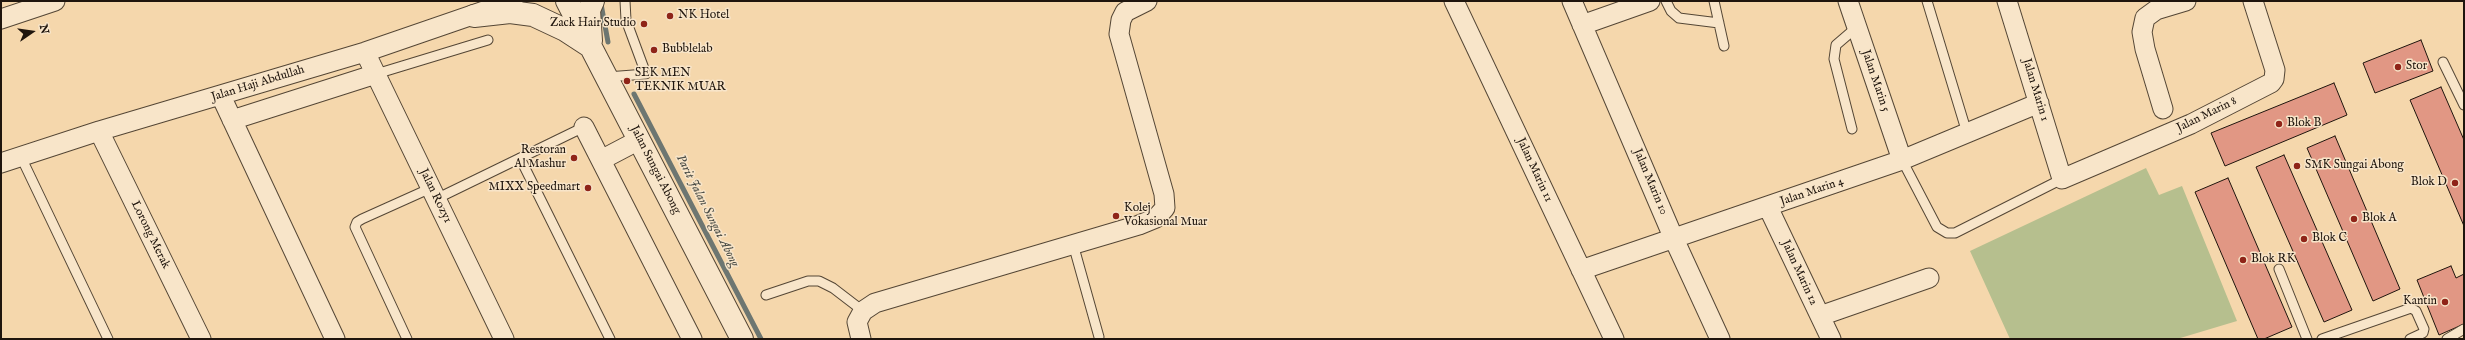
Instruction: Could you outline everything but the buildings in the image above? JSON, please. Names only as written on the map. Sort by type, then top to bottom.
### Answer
[{"type":"street","points":[[1,19],[55,1]]},
{"type":"street","name":"Jalan Haji Abdullah","points":[[1,163],[99,131],[365,52],[474,16],[511,1]]},
{"type":"street","name":"Jalan Sungai Abong","points":[[567,1],[742,339]]},
{"type":"street","points":[[591,49],[589,10],[593,1]]},
{"type":"street","points":[[861,339],[857,322],[863,311],[875,303],[1139,225],[1156,218],[1165,208],[1164,194],[1119,34],[1120,20],[1125,12],[1147,1]]},
{"type":"street","name":"Jalan Marin 11","points":[[1454,1],[1614,339]]},
{"type":"street","name":"Jalan Marin 10","points":[[1572,1],[1674,239],[1720,339]]},
{"type":"street","points":[[1582,25],[1650,1]]},
{"type":"street","name":"Jalan Marin 5","points":[[1848,1],[1902,160]]},
{"type":"street","name":"Jalan Marin 1","points":[[2007,1],[2062,179]]},
{"type":"street","points":[[2163,109],[2145,49],[2142,32],[2145,18],[2156,10],[2186,1]]},
{"type":"street","name":"Jalan Marin 8","points":[[2062,179],[2191,124],[2271,83],[2274,79],[2275,70],[2253,1]]},
{"type":"street","points":[[474,16],[510,12],[533,15],[565,30],[591,49]]},
{"type":"street","name":"Jalan Rozy1","points":[[365,52],[504,339]]},
{"type":"street","points":[[232,120],[376,74]]},
{"type":"street","points":[[221,96],[335,339]]},
{"type":"street","name":"Jalan Marin 4","points":[[1581,270],[1902,160],[2039,103]]},
{"type":"street","points":[[584,127],[692,339]]},
{"type":"street","name":"Lorong Merak","points":[[99,131],[201,339]]},
{"type":"street","points":[[601,160],[639,140]]},
{"type":"street","name":"Jalan Marin 12","points":[[1768,207],[1831,339]]},
{"type":"street","points":[[1820,316],[1929,278]]},
{"type":"lane","points":[[607,77],[646,74],[626,20],[626,1]]},
{"type":"lane","points":[[1666,1],[1671,11],[1679,18],[1719,23]]},
{"type":"lane","points":[[1714,1],[1724,46]]},
{"type":"lane","points":[[1926,1],[1966,133]]},
{"type":"lane","points":[[1852,129],[1834,59],[1836,45],[1856,28]]},
{"type":"lane","points":[[376,74],[488,40]]},
{"type":"lane","points":[[2442,62],[2464,105]]},
{"type":"lane","points":[[407,339],[356,227],[357,222],[434,194],[520,158],[584,127]]},
{"type":"lane","points":[[21,157],[108,339]]},
{"type":"lane","points":[[520,158],[610,339]]},
{"type":"lane","points":[[1902,160],[1937,227],[1947,233],[1955,233],[2062,179]]},
{"type":"lane","points":[[1073,244],[1099,337]]},
{"type":"lane","points":[[2279,269],[2307,339]]},
{"type":"lane","points":[[766,295],[808,282],[819,281],[833,288],[863,311]]},
{"type":"lane","points":[[2322,339],[2411,308],[2416,310],[2424,329],[2423,333],[2410,339]]},
{"type":"lane","points":[[2447,339],[2464,329]]},
{"type":"green space","points":[[2146,168],[2159,195],[2182,186],[2237,321],[2177,339],[2010,339],[1970,251]]},
{"type":"waterway","name":"Parit Jalan Sungai Abong","points":[[601,4],[608,42]]},
{"type":"waterway","name":"Parit Jalan Sungai Abong","points":[[634,94],[761,339]]},
{"type":"place","name":"NK Hotel","points":[[670,16]]},
{"type":"place","name":"Zack Hair Studio","points":[[644,24]]},
{"type":"place","name":"Bubblelab","points":[[654,50]]},
{"type":"place","name":"Stor","points":[[2398,67]]},
{"type":"place","name":"SEK MEN TEKNIK MUAR","points":[[627,81]]},
{"type":"place","name":"Blok B","points":[[2279,124]]},
{"type":"place","name":"Restoran Al Mashur","points":[[574,158]]},
{"type":"place","name":"SMK Sungai Abong","points":[[2297,166]]},
{"type":"place","name":"Blok D","points":[[2455,183]]},
{"type":"place","name":"MIXX Speedmart","points":[[588,188]]},
{"type":"place","name":"Kolej Vokasional Muar","points":[[1116,216]]},
{"type":"place","name":"Blok A","points":[[2354,219]]},
{"type":"place","name":"Blok C","points":[[2304,239]]},
{"type":"place","name":"Blok RK","points":[[2243,260]]},
{"type":"place","name":"Kantin","points":[[2445,302]]}]
